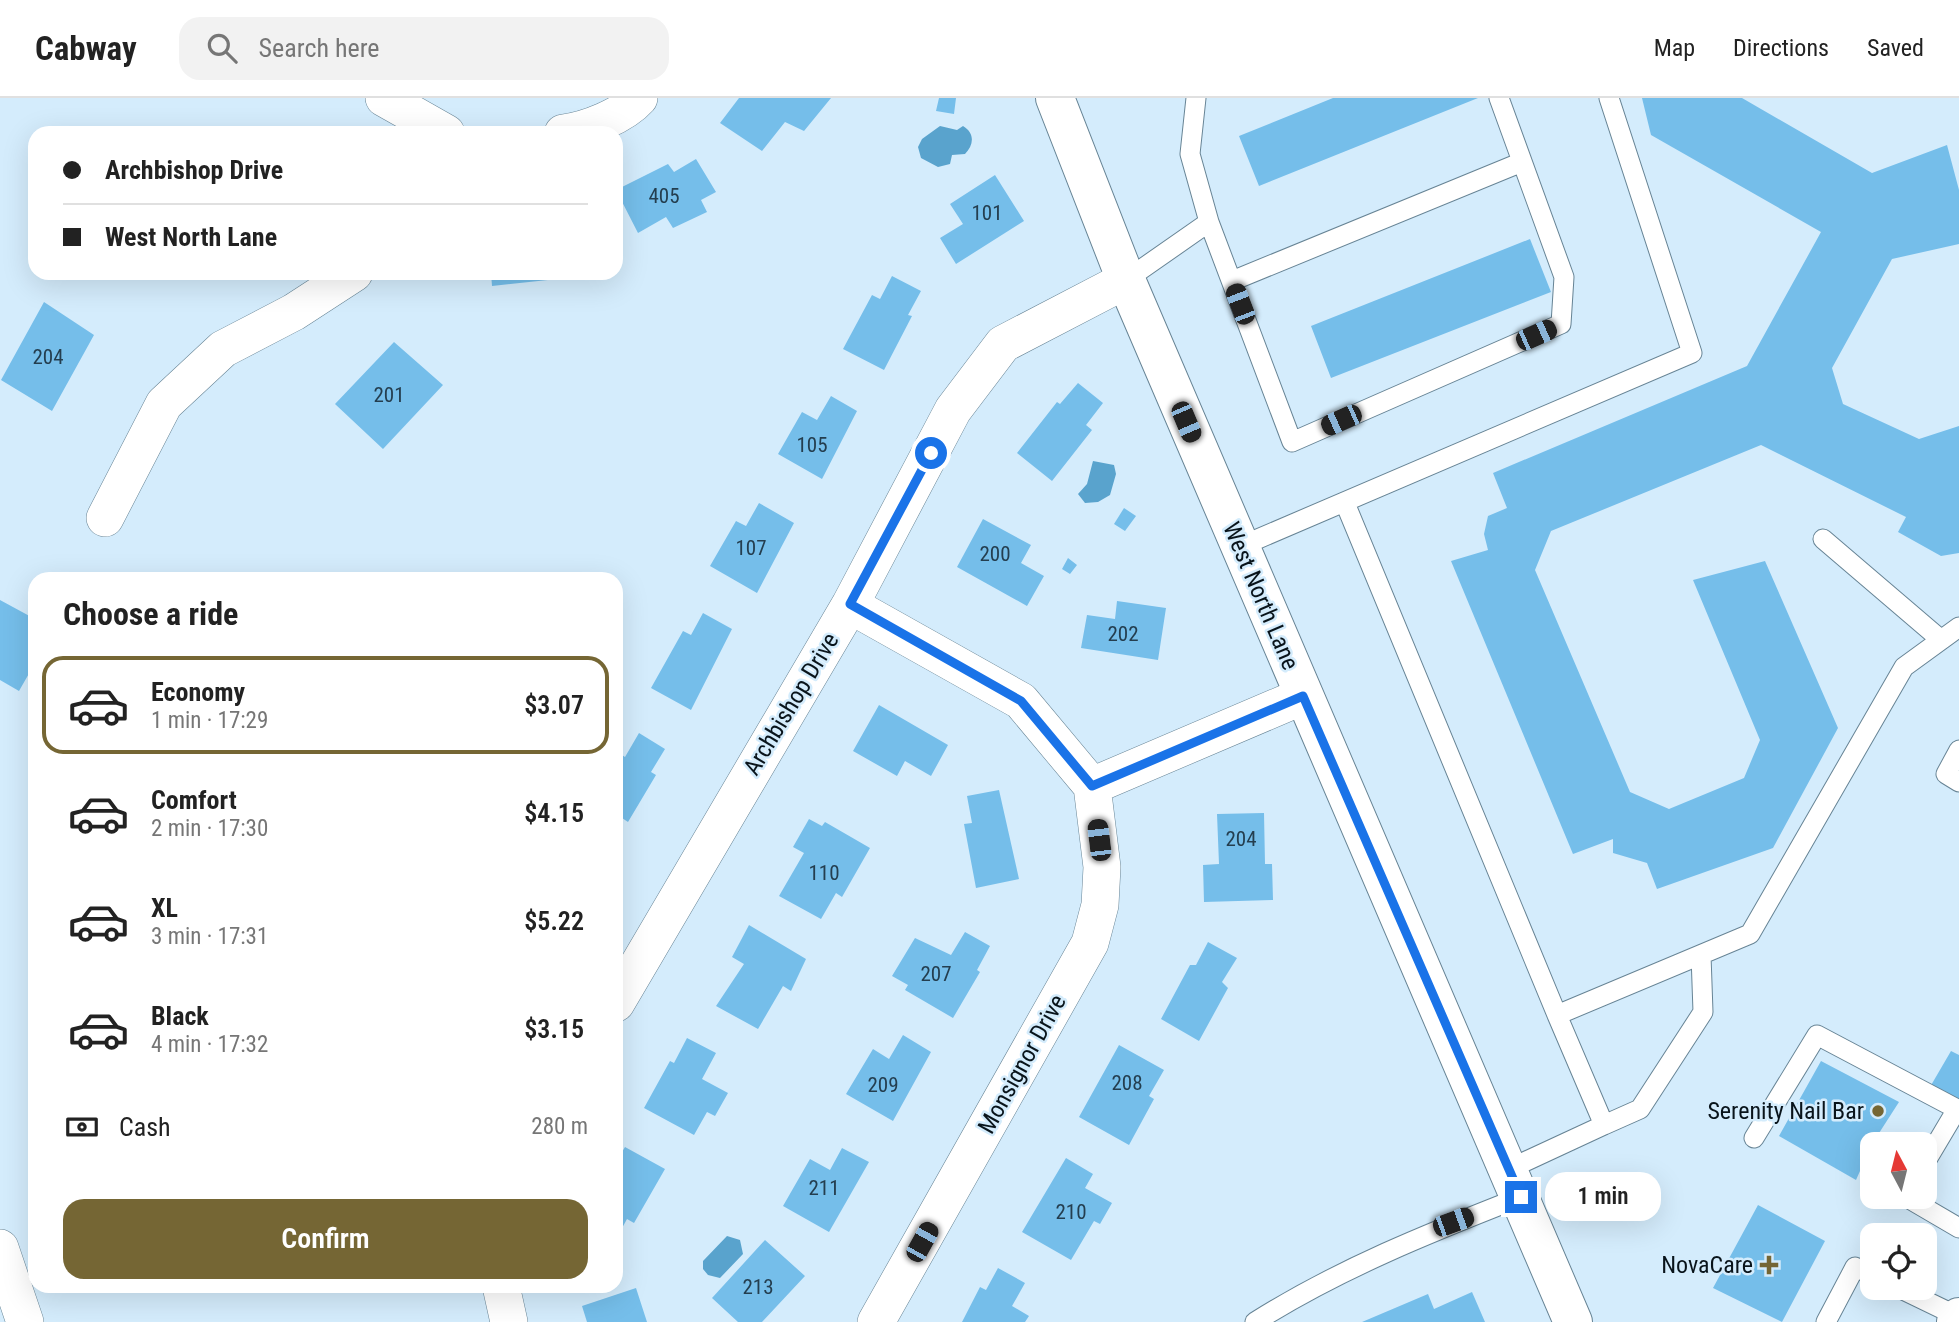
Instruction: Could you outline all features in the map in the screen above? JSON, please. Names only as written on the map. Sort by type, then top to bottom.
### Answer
[{"type":"main road","name":"West North Lane","points":[[1055,98],[1126,280],[1573,1322]]},
{"type":"main road","points":[[1956,1322],[1959,1317]]},
{"type":"street","points":[[384,98],[434,126]]},
{"type":"street","points":[[588,126],[631,107],[639,98]]},
{"type":"street","points":[[105,518],[164,404],[223,349],[294,312],[343,280]]},
{"type":"street","name":"Archbishop Drive","points":[[623,991],[850,604],[953,411],[1003,344],[1126,280]]},
{"type":"street","points":[[850,604],[1021,701],[1092,786],[1303,696]]},
{"type":"street","name":"Monsignor Drive","points":[[876,1322],[1090,943],[1100,905],[1102,867],[1092,786]]},
{"type":"street","points":[[0,1248],[25,1322]]},
{"type":"street","points":[[503,1293],[509,1322]]},
{"type":"lane","points":[[1196,98],[1190,154],[1209,222],[1292,442],[1560,324],[1564,277],[1499,98]]},
{"type":"lane","points":[[1240,547],[1692,354],[1609,98]]},
{"type":"lane","points":[[1232,281],[1522,162]]},
{"type":"lane","points":[[1126,280],[1209,222]]},
{"type":"lane","points":[[1345,503],[1604,1125]]},
{"type":"lane","points":[[1823,539],[1940,639]]},
{"type":"lane","points":[[1557,1015],[1751,934],[1904,667],[1959,627]]},
{"type":"lane","points":[[1959,750],[1946,774],[1959,782]]},
{"type":"lane","points":[[1255,1322],[1310,1287],[1453,1222],[1604,1125],[1640,1109],[1703,1012],[1701,955]]},
{"type":"lane","points":[[1754,1138],[1817,1035],[1958,1110],[1937,1144]]},
{"type":"lane","points":[[1927,1209],[1959,1228]]},
{"type":"lane","points":[[1826,1322],[1855,1267],[1860,1269]]},
{"type":"lane","points":[[1924,1300],[1959,1317]]},
{"type":"water","points":[[940,126],[957,130],[963,126],[970,132],[972,139],[965,154],[952,155],[950,164],[938,167],[921,158],[918,147],[922,139]]},
{"type":"water","points":[[1093,461],[1114,465],[1116,474],[1110,495],[1098,502],[1085,503],[1078,494],[1087,484]]},
{"type":"water","points":[[727,1236],[740,1240],[743,1254],[720,1278],[708,1275],[703,1269],[703,1261]]},
{"type":"building","points":[[739,98],[831,98],[804,131],[785,122],[762,151],[720,123]]},
{"type":"building","points":[[939,98],[956,98],[954,114],[936,111]]},
{"type":"building","points":[[1333,98],[1478,98],[1259,186],[1239,136]]},
{"type":"building","points":[[1642,98],[1742,98],[1872,173],[1947,145],[1959,190],[1959,244],[1892,259],[1832,368],[1843,404],[1919,439],[1959,426],[1959,553],[1941,556],[1898,532],[1906,517],[1761,445],[1551,531],[1535,570],[1630,792],[1669,809],[1744,778],[1760,740],[1693,580],[1765,561],[1838,728],[1773,848],[1657,889],[1647,863],[1613,853],[1613,839],[1573,854],[1451,561],[1488,550],[1484,534],[1488,516],[1507,508],[1493,473],[1747,366],[1821,232],[1651,135]]},
{"type":"building","points":[[696,159],[716,192],[701,200],[707,212],[673,228],[666,217],[638,233],[623,204],[623,186],[668,164],[674,172]]},
{"type":"building","points":[[995,175],[1024,221],[956,264],[940,238],[963,224],[950,204]]},
{"type":"building","points":[[1530,239],[1551,292],[1331,378],[1311,326]]},
{"type":"building","points":[[892,276],[921,291],[908,315],[912,316],[884,370],[843,349],[872,295],[880,299]]},
{"type":"building","points":[[492,280],[548,280],[492,286]]},
{"type":"building","points":[[44,302],[94,335],[52,411],[1,380]]},
{"type":"building","points":[[394,342],[443,385],[383,449],[335,404]]},
{"type":"building","points":[[1078,383],[1103,403],[1086,425],[1092,430],[1052,481],[1017,453],[1057,402],[1060,404]]},
{"type":"building","points":[[831,396],[857,411],[822,479],[778,454],[802,412],[817,420]]},
{"type":"building","points":[[759,503],[794,523],[757,593],[710,566],[736,521],[746,526]]},
{"type":"building","points":[[1124,508],[1136,516],[1125,531],[1114,524]]},
{"type":"building","points":[[983,519],[1031,545],[1021,563],[1044,576],[1027,606],[957,567]]},
{"type":"building","points":[[1068,558],[1077,565],[1070,574],[1062,569]]},
{"type":"building","points":[[0,600],[28,615],[28,675],[19,691],[0,680]]},
{"type":"building","points":[[1117,601],[1166,608],[1158,660],[1081,648],[1087,615],[1115,619]]},
{"type":"building","points":[[703,613],[732,629],[691,710],[651,688],[683,631],[691,635]]},
{"type":"building","points":[[879,705],[948,745],[931,776],[905,761],[897,776],[853,751]]},
{"type":"building","points":[[639,733],[665,749],[651,772],[656,775],[628,822],[623,819],[623,756],[625,757]]},
{"type":"building","points":[[999,790],[1019,879],[976,888],[964,824],[972,823],[967,796]]},
{"type":"building","points":[[1264,813],[1265,864],[1272,864],[1273,900],[1204,902],[1203,865],[1219,864],[1217,814]]},
{"type":"building","points":[[809,819],[822,826],[825,822],[870,848],[842,897],[836,893],[821,919],[779,896],[804,853],[793,847]]},
{"type":"building","points":[[749,925],[806,959],[791,991],[783,986],[758,1029],[716,1006],[744,964],[732,957]]},
{"type":"building","points":[[965,932],[990,946],[977,970],[980,972],[953,1018],[905,990],[908,985],[892,976],[915,938],[951,955]]},
{"type":"building","points":[[1208,942],[1237,958],[1222,982],[1228,988],[1199,1041],[1161,1019],[1190,965],[1196,965]]},
{"type":"building","points":[[903,1035],[931,1052],[893,1121],[846,1094],[873,1049],[889,1059]]},
{"type":"building","points":[[687,1038],[716,1053],[702,1079],[728,1093],[715,1116],[707,1112],[694,1135],[644,1108],[670,1061],[674,1063]]},
{"type":"building","points":[[1119,1045],[1164,1070],[1149,1096],[1154,1099],[1129,1145],[1079,1117]]},
{"type":"building","points":[[1951,1051],[1959,1055],[1959,1103],[1930,1087]]},
{"type":"building","points":[[1821,1061],[1899,1102],[1880,1132],[1860,1132],[1860,1171],[1856,1180],[1779,1136]]},
{"type":"building","points":[[625,1147],[665,1169],[634,1223],[627,1219],[623,1226]]},
{"type":"building","points":[[842,1148],[869,1162],[829,1232],[783,1206],[810,1159],[830,1170]]},
{"type":"building","points":[[1066,1158],[1093,1174],[1085,1188],[1112,1203],[1100,1224],[1094,1221],[1071,1260],[1022,1232]]},
{"type":"building","name":"NovaCare","points":[[1758,1205],[1825,1241],[1782,1322],[1713,1288]]},
{"type":"building","points":[[765,1240],[805,1276],[762,1322],[738,1322],[712,1298]]},
{"type":"building","points":[[998,1268],[1025,1283],[1012,1306],[1029,1316],[1025,1322],[962,1322],[980,1287],[986,1290]]},
{"type":"building","points":[[636,1288],[647,1322],[587,1322],[582,1306]]},
{"type":"building","points":[[1472,1292],[1485,1322],[1362,1322],[1428,1294],[1434,1309]]},
{"type":"place","name":"Serenity Nail Bar","points":[[1878,1111]]},
{"type":"place","name":"NovaCare","points":[[1769,1265]]},
{"type":"route","points":[[931,453],[850,604],[1021,701],[1092,786],[1303,696],[1521,1197]]}]
